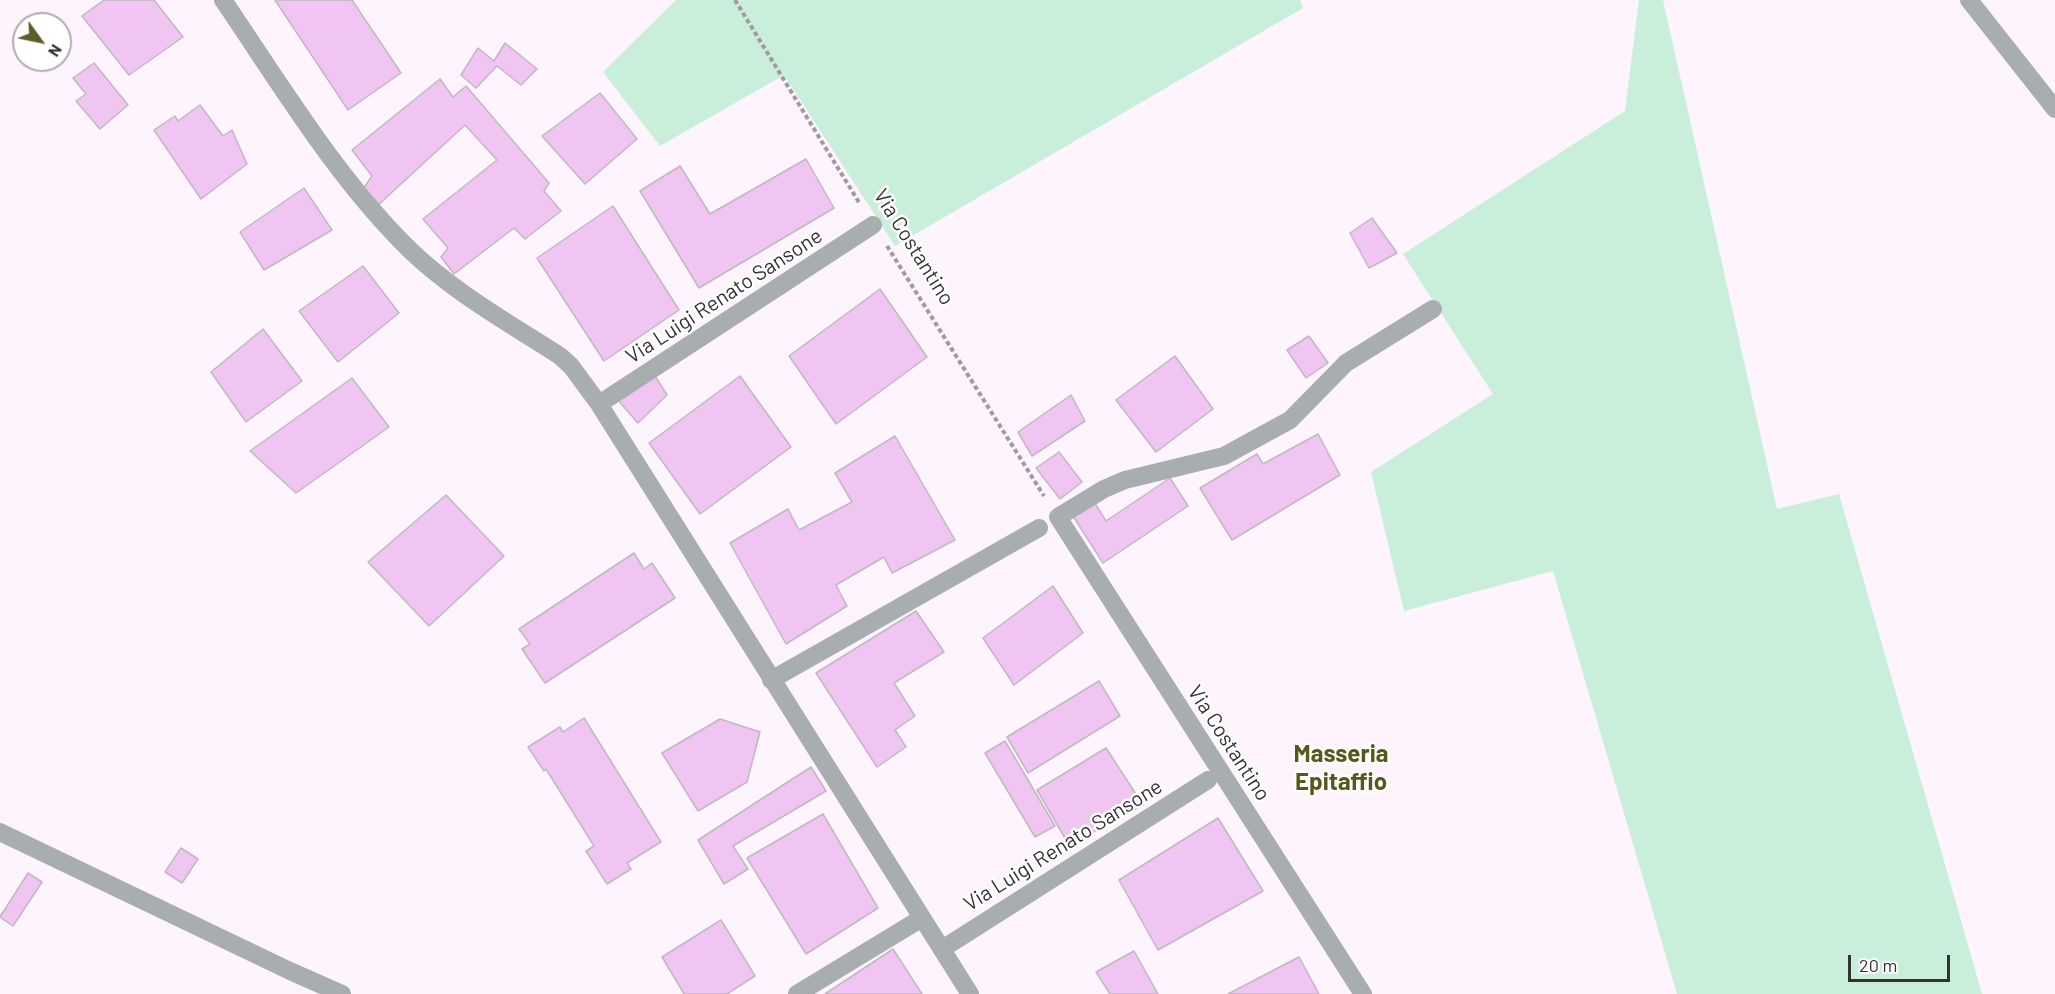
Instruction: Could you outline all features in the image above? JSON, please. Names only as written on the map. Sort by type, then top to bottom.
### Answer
[{"type":"street","points":[[223,0],[337,165],[412,252],[466,295],[560,356],[571,366],[599,404],[970,994]]},
{"type":"street","points":[[1969,0],[2055,109]]},
{"type":"street","name":"Via Luigi Renato Sansone","points":[[599,404],[873,225]]},
{"type":"street","points":[[1058,517],[1104,489],[1125,480],[1224,456],[1290,420],[1346,363],[1433,309]]},
{"type":"street","name":"Via Costantino","points":[[1058,517],[1363,994]]},
{"type":"street","points":[[771,680],[1039,528]]},
{"type":"street","name":"Via Luigi Renato Sansone","points":[[942,949],[1208,780]]},
{"type":"street","points":[[0,832],[268,961],[342,994]]},
{"type":"street","points":[[797,994],[922,918]]},
{"type":"path","name":"Via Costantino","points":[[735,0],[873,225],[1058,517]]},
{"type":"green space","points":[[676,0],[1300,0],[1303,8],[895,246],[784,75],[660,146],[603,72]]},
{"type":"green space","points":[[1639,0],[1663,0],[1777,509],[1839,494],[1982,994],[1677,994],[1553,571],[1404,611],[1371,472],[1493,394],[1403,254],[1625,111]]},
{"type":"building","points":[[104,0],[154,0],[183,37],[129,75],[82,16]]},
{"type":"building","points":[[275,0],[352,0],[401,73],[348,110]]},
{"type":"building","points":[[505,43],[537,69],[521,85],[497,66],[476,88],[461,75],[478,48],[494,61]]},
{"type":"building","points":[[94,63],[128,105],[100,129],[76,101],[86,94],[73,78]]},
{"type":"building","points":[[440,79],[453,97],[466,86],[549,183],[544,191],[561,211],[525,239],[514,228],[454,274],[441,257],[448,248],[423,219],[497,160],[465,125],[376,207],[363,189],[372,176],[352,150]]},
{"type":"building","points":[[600,93],[637,139],[585,184],[542,136]]},
{"type":"building","points":[[200,105],[223,136],[232,130],[247,164],[201,199],[154,130],[175,116],[178,121]]},
{"type":"building","points":[[806,159],[834,208],[699,288],[640,191],[680,166],[710,214]]},
{"type":"building","points":[[304,188],[332,230],[264,270],[240,232]]},
{"type":"building","points":[[613,206],[679,310],[604,361],[537,258]]},
{"type":"building","points":[[1372,218],[1397,253],[1369,268],[1350,233]]},
{"type":"building","points":[[363,266],[399,313],[338,362],[299,311]]},
{"type":"building","points":[[880,289],[927,357],[836,424],[789,356]]},
{"type":"building","points":[[263,329],[302,381],[246,422],[211,372]]},
{"type":"building","points":[[1309,336],[1328,363],[1306,378],[1287,350]]},
{"type":"building","points":[[1175,356],[1213,409],[1156,452],[1116,400]]},
{"type":"building","points":[[655,376],[667,395],[638,423],[617,399]]},
{"type":"building","points":[[740,376],[791,447],[700,514],[649,443]]},
{"type":"building","points":[[352,378],[389,427],[296,493],[250,451]]},
{"type":"building","points":[[1071,395],[1085,421],[1032,456],[1018,432]]},
{"type":"building","points":[[1318,434],[1340,475],[1232,540],[1200,488],[1257,454],[1263,464]]},
{"type":"building","points":[[895,436],[955,540],[892,573],[884,557],[836,585],[847,606],[786,644],[730,543],[788,509],[799,530],[852,502],[835,473]]},
{"type":"building","points":[[1059,452],[1082,482],[1060,499],[1036,468]]},
{"type":"building","points":[[1170,478],[1188,506],[1103,563],[1073,516],[1094,502],[1106,521]]},
{"type":"building","points":[[446,495],[504,556],[429,626],[368,562]]},
{"type":"building","points":[[634,553],[644,569],[652,563],[675,598],[545,683],[522,649],[530,644],[519,629]]},
{"type":"building","points":[[1053,586],[1083,633],[1014,685],[983,638]]},
{"type":"building","points":[[916,611],[944,652],[894,683],[915,716],[895,730],[906,747],[877,767],[816,673]]},
{"type":"building","points":[[1099,681],[1120,716],[1028,773],[1007,737]]},
{"type":"building","points":[[584,718],[661,842],[627,863],[631,869],[607,884],[586,851],[594,846],[546,769],[544,771],[528,747],[560,727],[563,732]]},
{"type":"building","points":[[720,719],[760,732],[747,782],[698,811],[662,753]]},
{"type":"building","points":[[1005,741],[1055,826],[1035,837],[985,753]]},
{"type":"building","points":[[1106,748],[1143,805],[1069,845],[1037,790]]},
{"type":"building","points":[[811,767],[826,791],[733,846],[748,869],[724,884],[698,840]]},
{"type":"building","points":[[823,814],[878,908],[806,954],[747,858]]},
{"type":"building","points":[[1218,818],[1263,891],[1158,950],[1119,880]]},
{"type":"building","points":[[181,848],[198,859],[182,883],[165,872]]},
{"type":"building","points":[[28,873],[42,882],[13,926],[0,917]]},
{"type":"building","points":[[721,920],[755,976],[727,994],[684,994],[662,957]]},
{"type":"building","points":[[893,949],[922,994],[825,994]]},
{"type":"building","points":[[1134,951],[1158,994],[1110,994],[1096,972]]},
{"type":"building","points":[[1299,957],[1319,994],[1228,994]]},
{"type":"district","name":"Masseria Epitaffio","points":[[1341,768]]}]
